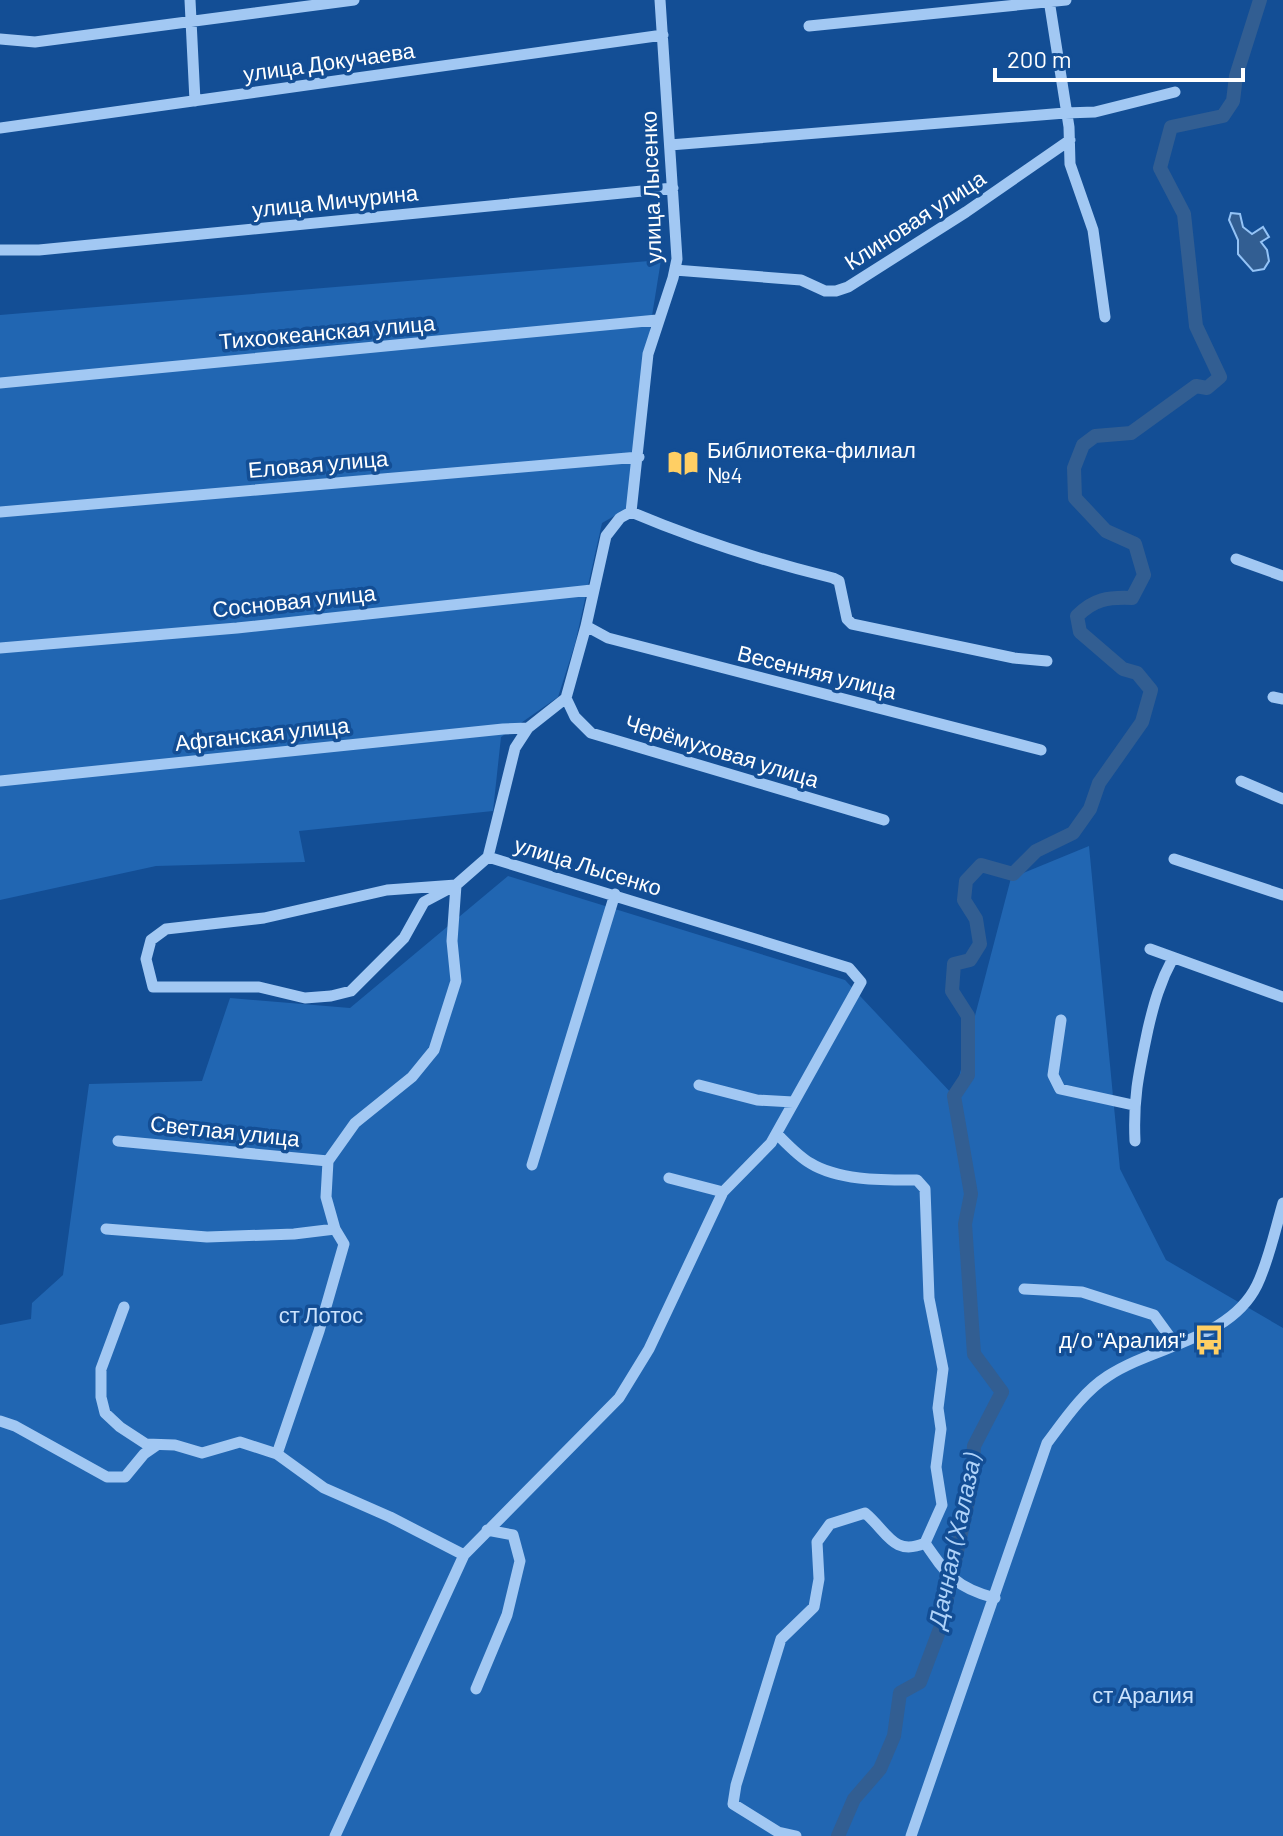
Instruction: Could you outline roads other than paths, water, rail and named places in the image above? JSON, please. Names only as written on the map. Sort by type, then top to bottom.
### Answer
[{"type":"street","points":[[190,0],[195,101]]},
{"type":"street","points":[[0,39],[35,42],[354,0]]},
{"type":"street","name":"улица Лысенко","points":[[631,512],[648,354],[677,259],[660,0]]},
{"type":"street","points":[[809,26],[1066,0]]},
{"type":"street","points":[[1049,1],[1070,140],[1070,164],[1093,230],[1105,317]]},
{"type":"street","name":"улица Докучаева","points":[[0,128],[663,35]]},
{"type":"street","points":[[670,145],[1095,112],[1175,92]]},
{"type":"street","name":"Клиновая улица","points":[[675,270],[801,280],[825,291],[836,291],[848,287],[966,212],[1070,140]]},
{"type":"street","name":"улица Мичурина","points":[[0,250],[39,250],[673,188]]},
{"type":"street","name":"Тихоокеанская улица","points":[[0,383],[657,320]]},
{"type":"street","name":"Еловая улица","points":[[0,512],[639,457]]},
{"type":"street","points":[[566,698],[606,536],[620,518],[631,512],[729,550],[839,581],[847,619],[852,624],[1014,658],[1047,661]]},
{"type":"street","points":[[1236,559],[1283,576]]},
{"type":"street","name":"Сосновая улица","points":[[0,648],[237,628],[592,590]]},
{"type":"street","name":"Весенняя улица","points":[[586,626],[608,638],[1041,750]]},
{"type":"street","name":"улица Лысенко","points":[[335,1836],[464,1555],[619,1398],[649,1349],[723,1192],[777,1134],[859,988],[859,978],[849,968],[488,857],[515,748],[528,728],[566,698]]},
{"type":"street","name":"Черёмуховая улица","points":[[566,698],[575,717],[591,733],[884,820]]},
{"type":"street","name":"Афганская улица","points":[[0,781],[528,728]]},
{"type":"street","points":[[1241,781],[1283,799]]},
{"type":"street","points":[[456,885],[387,890],[264,918],[166,929],[151,940],[146,959],[153,987],[259,987],[305,998],[351,991],[404,938],[424,902],[456,885],[488,857]]},
{"type":"street","points":[[1174,859],[1283,895]]},
{"type":"street","points":[[277,1454],[319,1331],[344,1244],[335,1229],[326,1197],[328,1161],[355,1123],[412,1077],[434,1050],[456,981],[452,941],[456,885]]},
{"type":"street","points":[[532,1165],[615,894]]},
{"type":"street","points":[[1150,949],[1283,997]]},
{"type":"street","points":[[1135,1141],[1133,1105],[1138,1069],[1156,993],[1173,958]]},
{"type":"street","points":[[1061,1020],[1053,1075],[1060,1089],[1133,1105]]},
{"type":"street","points":[[699,1085],[757,1100],[793,1102]]},
{"type":"street","points":[[777,1134],[807,1162],[820,1169],[846,1175],[917,1180],[925,1189],[929,1298],[943,1369],[936,1467],[942,1505],[931,1533],[925,1543],[910,1550],[897,1546],[865,1513],[830,1524],[817,1542],[819,1579],[814,1607],[781,1639],[736,1785],[733,1804],[778,1832],[796,1836]]},
{"type":"street","name":"Светлая улица","points":[[118,1141],[328,1161]]},
{"type":"street","points":[[669,1178],[723,1192]]},
{"type":"street","points":[[911,1836],[1047,1443],[1078,1403],[1108,1376],[1216,1327],[1236,1313],[1257,1286],[1283,1203]]},
{"type":"street","points":[[106,1229],[232,1237],[335,1229]]},
{"type":"street","points":[[1024,1289],[1082,1292],[1154,1315],[1175,1344]]},
{"type":"street","points":[[124,1307],[101,1369],[101,1397],[105,1413],[146,1444],[175,1445],[202,1453],[240,1442],[277,1454],[324,1488],[464,1555]]},
{"type":"street","points":[[0,1421],[15,1426],[107,1477],[125,1477],[144,1454],[157,1445]]},
{"type":"street","points":[[476,1689],[507,1615],[520,1561],[513,1535],[487,1530]]},
{"type":"street","points":[[925,1543],[949,1578],[974,1593],[995,1598]]},
{"type":"waterway","name":"Дачная (Халаза)","points":[[838,1836],[854,1799],[880,1769],[894,1736],[900,1693],[920,1682],[941,1626],[972,1483],[974,1446],[1002,1392],[974,1354],[965,1224],[971,1194],[954,1096],[968,1075],[968,1016],[952,991],[954,964],[970,960],[980,944],[976,919],[964,900],[966,881],[981,865],[1013,874],[1036,851],[1073,833],[1090,809],[1099,783],[1142,722],[1151,690],[1137,673],[1123,669],[1080,632],[1077,616],[1102,600],[1132,598],[1144,575],[1135,544],[1106,531],[1075,498],[1074,468],[1083,445],[1095,436],[1131,433],[1196,386],[1207,388],[1220,377],[1196,326],[1184,214],[1160,168],[1171,127],[1223,116],[1233,101],[1236,76],[1260,0]]},
{"type":"place","name":"Библиотека-филиал №4","points":[[683,463]]},
{"type":"place","name":"д/о \"Аралия\"","points":[[1209,1340]]},
{"type":"park label","name":"ст Лотос","points":[[321,1315]]},
{"type":"park label","name":"ст Аралия","points":[[1143,1695]]}]
